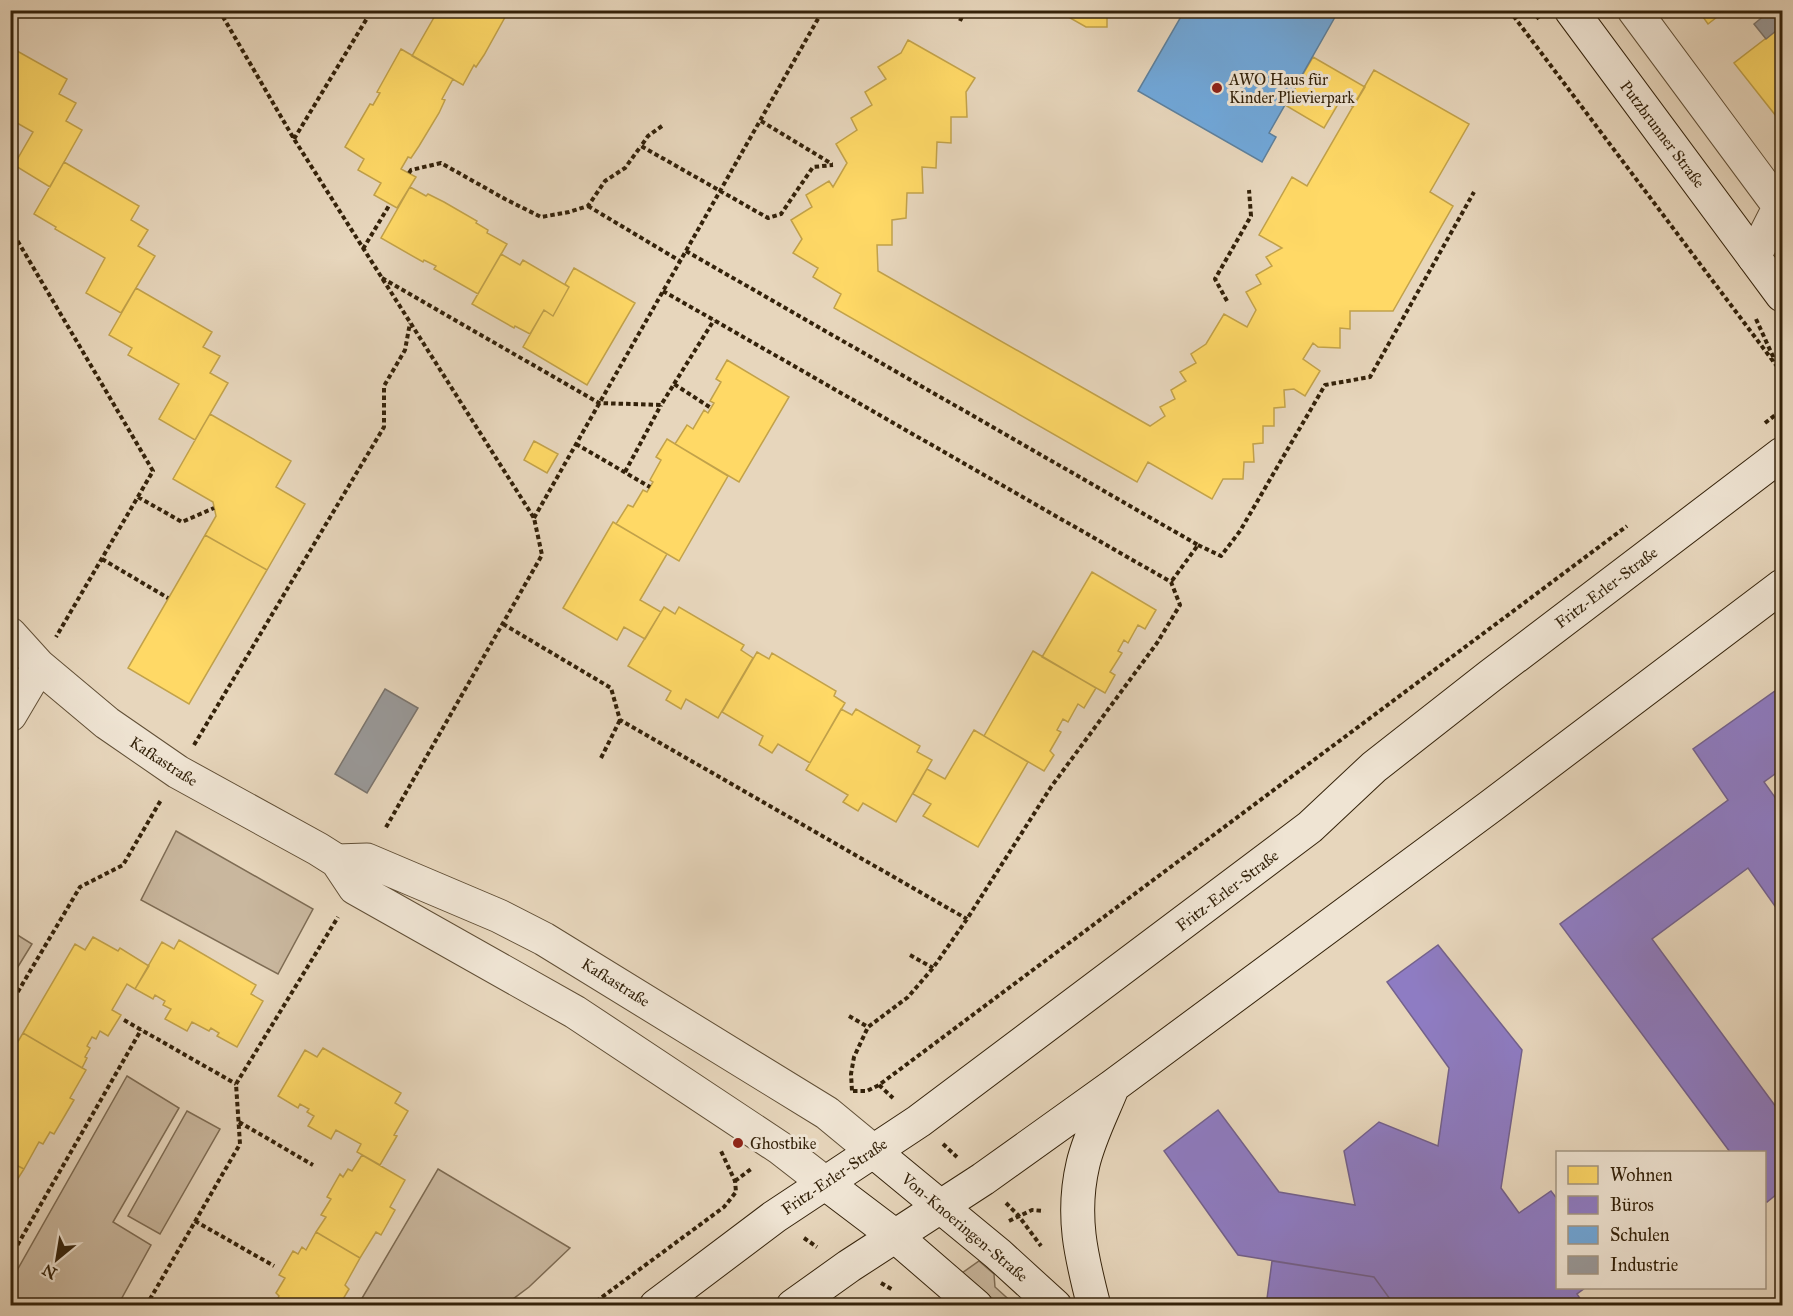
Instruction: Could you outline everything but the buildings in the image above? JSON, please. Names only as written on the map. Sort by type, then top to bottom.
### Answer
[{"type":"main road","name":"Putzbrunner Straße","points":[[1571,10],[1782,295]]},
{"type":"main road","points":[[1635,10],[1781,208],[1754,257]]},
{"type":"main road","name":"Fritz-Erler-Straße","points":[[656,1305],[774,1217],[928,1114],[1310,827],[1374,767],[1782,454]]},
{"type":"main road","points":[[793,1305],[941,1207],[1113,1086],[1491,806],[1782,586]]},
{"type":"main road","name":"Kafkastraße","points":[[10,634],[39,666],[107,723],[178,772],[337,861],[355,888],[575,1012],[780,1148],[825,1183]]},
{"type":"main road","points":[[10,715],[39,666]]},
{"type":"main road","name":"Kafkastraße","points":[[337,861],[367,860],[499,916],[535,934],[827,1113],[873,1150]]},
{"type":"main road","points":[[1094,1305],[1080,1250],[1078,1188],[1083,1162],[1113,1086]]},
{"type":"main road","name":"Von-Knoeringen-Straße","points":[[873,1150],[998,1254],[1055,1305]]},
{"type":"main road","points":[[825,1183],[895,1236],[976,1305]]},
{"type":"path","points":[[219,10],[294,139],[534,518],[542,555],[384,829]]},
{"type":"path","points":[[294,139],[372,10]]},
{"type":"path","points":[[534,518],[824,10]]},
{"type":"path","points":[[960,21],[966,10]]},
{"type":"path","points":[[1509,10],[1782,373]]},
{"type":"path","points":[[641,146],[768,218],[781,214],[813,167],[833,165],[761,121]]},
{"type":"path","points":[[409,173],[411,170],[441,163],[505,200],[540,217],[569,212],[588,206],[605,181],[626,168],[648,136],[662,126]]},
{"type":"path","points":[[1227,301],[1215,279],[1251,216],[1249,190]]},
{"type":"path","points":[[686,251],[1198,545],[1221,556],[1240,531],[1325,385],[1370,377],[1474,192]]},
{"type":"path","points":[[363,249],[390,204]]},
{"type":"path","points":[[588,206],[680,261]]},
{"type":"path","points":[[10,228],[153,471],[39,666]]},
{"type":"path","points":[[382,277],[599,403],[661,405]]},
{"type":"path","points":[[663,291],[1171,582],[1180,605],[1157,643],[1051,787],[967,920],[933,968],[908,997],[868,1027],[854,1057],[851,1074],[852,1091]]},
{"type":"path","points":[[625,472],[661,405],[714,320]]},
{"type":"path","points":[[10,1005],[80,887],[123,865],[384,427],[384,386],[405,350],[410,322]]},
{"type":"path","points":[[674,384],[711,408]]},
{"type":"path","points":[[1760,427],[1782,410]]},
{"type":"path","points":[[576,444],[650,487]]},
{"type":"path","points":[[138,497],[182,522],[214,508]]},
{"type":"path","points":[[827,1113],[852,1091],[867,1090],[879,1085],[1633,522]]},
{"type":"path","points":[[1171,582],[1198,545]]},
{"type":"path","points":[[102,559],[168,598]]},
{"type":"path","points":[[503,624],[611,688],[620,720],[601,758]]},
{"type":"path","points":[[620,720],[967,920]]},
{"type":"path","points":[[146,1305],[240,1143],[236,1084],[338,917]]},
{"type":"path","points":[[910,955],[933,968]]},
{"type":"path","points":[[849,1016],[868,1027]]},
{"type":"path","points":[[124,1020],[236,1084]]},
{"type":"path","points":[[10,1258],[141,1030]]},
{"type":"path","points":[[238,1121],[313,1165]]},
{"type":"path","points":[[590,1305],[724,1206],[736,1192],[735,1180],[716,1141]]},
{"type":"path","points":[[735,1180],[780,1148]]},
{"type":"path","points":[[736,1192],[820,1249],[893,1290]]},
{"type":"path","points":[[1006,1204],[1018,1215]]},
{"type":"path","points":[[195,1221],[274,1266]]},
{"type":"shaded area","points":[[176,831],[313,909],[278,974],[141,900]]},
{"type":"shaded area","points":[[11,931],[32,944],[11,978]]},
{"type":"shaded area","points":[[127,1076],[179,1108],[113,1222],[151,1245],[118,1305],[11,1305],[11,1281]]},
{"type":"shaded area","points":[[187,1111],[220,1129],[160,1234],[128,1216]]},
{"type":"shaded area","points":[[438,1169],[570,1248],[529,1287],[505,1305],[358,1305]]},
{"type":"shaded area","points":[[979,1261],[994,1274],[995,1287],[1015,1305],[1000,1305],[962,1273]]},
{"type":"place","name":"AWO Haus für Kinder Plievierpark","points":[[1217,88]]},
{"type":"place","name":"Ghostbike","points":[[738,1143]]}]
